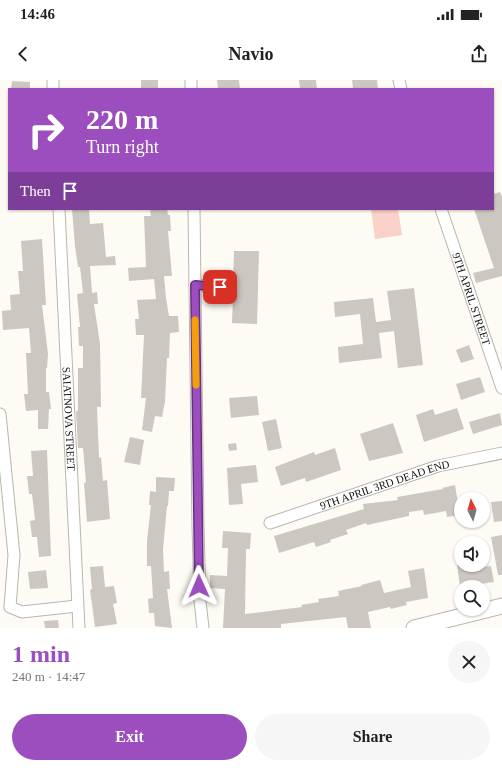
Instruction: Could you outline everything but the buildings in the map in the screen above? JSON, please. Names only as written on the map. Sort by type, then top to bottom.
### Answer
[{"type":"street","name":"SAIATNOVA STREET","points":[[59,210],[79,628]]},
{"type":"street","points":[[194,210],[198,534],[202,628]]},
{"type":"street","name":"9TH APRIL STREET","points":[[442,210],[502,388]]},
{"type":"street","points":[[195,285],[229,288]]},
{"type":"street","points":[[0,414],[14,555],[10,608],[22,612],[77,606]]},
{"type":"street","name":"9TH APRIL 3RD DEAD END","points":[[270,523],[438,466],[502,453]]},
{"type":"street","points":[[414,628],[502,606]]},
{"type":"street","points":[[450,628],[502,615]]},
{"type":"shaded area","points":[[371,210],[398,210],[402,235],[375,239]]},
{"type":"slow traffic","points":[[195,320],[196,385]]},
{"type":"route","points":[[199,586],[195,285],[220,287]]}]
